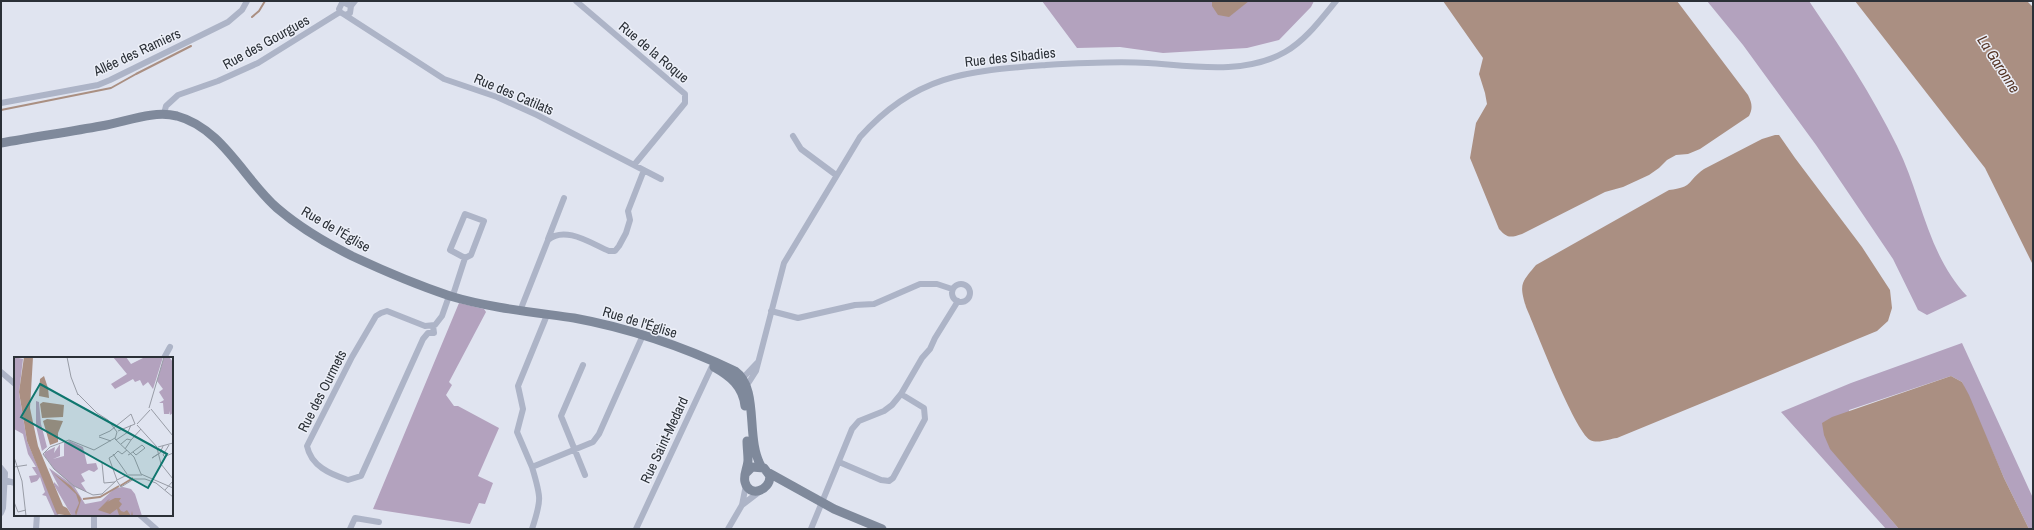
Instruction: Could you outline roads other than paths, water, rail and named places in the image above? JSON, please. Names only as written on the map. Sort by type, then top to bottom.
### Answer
[{"type":"main road","name":"Rue de l'Église","points":[[1,143],[102,126],[154,114],[164,114],[187,120],[216,140],[277,208],[310,232],[350,255],[385,271],[451,296],[520,311],[581,320],[643,335],[688,352],[742,382]]},
{"type":"main road","points":[[742,382],[750,405],[754,450],[761,466],[769,473],[822,502],[859,520],[882,529]]},
{"type":"main road","points":[[742,382],[748,461],[746,485],[752,491],[781,484],[790,484]]},
{"type":"main road","points":[[746,473],[752,467],[761,466]]},
{"type":"main road","points":[[764,489],[770,480],[769,473]]},
{"type":"street","name":"Allée des Ramiers","points":[[1,103],[98,85],[228,22],[242,10],[247,1]]},
{"type":"street","name":"Rue de la Roque","points":[[576,1],[685,94],[685,102],[634,165]]},
{"type":"street","name":"Rue des Sibadies","points":[[742,382],[756,371],[757,362],[784,263],[860,137],[874,122],[892,107],[922,88],[941,80],[984,70],[1118,61],[1180,67],[1228,66],[1253,63],[1284,52],[1296,45],[1315,26],[1336,1]]},
{"type":"street","name":"Rue des Catilats","points":[[348,9],[362,25],[444,80],[498,97],[538,115],[661,179]]},
{"type":"street","name":"Rue des Gourgues","points":[[164,114],[166,106],[178,94],[218,82],[252,66],[348,9]]},
{"type":"street","points":[[793,136],[801,149],[836,175]]},
{"type":"street","points":[[548,240],[558,234],[568,234],[609,251],[615,251],[619,246],[630,220],[628,210],[644,170]]},
{"type":"street","points":[[520,311],[564,198]]},
{"type":"street","name":"Rue des Ourmets","points":[[433,326],[434,333],[428,333],[423,338],[361,476],[348,480],[316,465],[310,457],[307,446],[352,357],[376,316],[381,312],[387,311],[425,326],[433,326],[442,316],[454,292],[465,258],[471,255],[484,221],[465,214],[450,250],[465,258]]},
{"type":"street","points":[[771,311],[798,318],[854,305],[874,304],[920,284],[937,284],[952,289]]},
{"type":"street","points":[[962,284],[969,289],[968,298],[964,301],[958,301],[952,295],[952,289],[956,285],[962,284]]},
{"type":"street","points":[[811,529],[852,429],[859,421],[884,411],[901,394],[922,358],[930,349],[935,338],[958,301]]},
{"type":"street","points":[[532,529],[540,504],[540,494],[532,467],[517,432],[523,409],[518,386],[547,315]]},
{"type":"street","points":[[532,467],[593,442],[599,434],[643,335]]},
{"type":"street","points":[[165,357],[170,347]]},
{"type":"street","points":[[584,365],[561,416],[585,475]]},
{"type":"street","name":"Rue Saint-Medard","points":[[636,529],[712,366]]},
{"type":"street","points":[[2,375],[14,383]]},
{"type":"street","points":[[839,462],[881,480],[889,481],[893,478],[925,418],[924,408],[901,394]]},
{"type":"street","points":[[1,468],[5,473],[4,508],[1,513]]},
{"type":"street","points":[[4,480],[14,483]]},
{"type":"street","points":[[728,529],[742,505],[746,485]]},
{"type":"street","points":[[742,505],[764,489]]},
{"type":"street","points":[[36,529],[37,516]]},
{"type":"street","points":[[94,516],[94,529]]},
{"type":"street","points":[[141,516],[156,529]]},
{"type":"street","points":[[350,529],[354,518],[379,522]]},
{"type":"water","points":[[1212,1],[1249,1],[1229,17],[1218,15],[1212,6]]},
{"type":"water","points":[[1443,1],[1677,1],[1748,95],[1752,106],[1749,116],[1700,149],[1688,154],[1676,155],[1667,160],[1649,175],[1623,187],[1605,192],[1522,234],[1512,237],[1507,236],[1499,229],[1470,158],[1476,123],[1487,104],[1479,74],[1483,58]]},
{"type":"water","name":"La Garonne","points":[[1855,1],[2027,1],[2033,7],[2033,265],[1985,168]]},
{"type":"water","points":[[1779,135],[1862,247],[1890,290],[1892,308],[1888,321],[1877,331],[1617,438],[1600,441],[1590,440],[1583,432],[1565,400],[1546,357],[1522,293],[1524,280],[1536,265],[1669,190],[1677,189],[1686,185],[1704,169],[1762,139]]},
{"type":"water","points":[[1951,376],[1962,382],[1969,395],[2004,478],[2029,529],[1899,529],[1830,449],[1824,435],[1822,423],[1832,417]]},
{"type":"waterway","points":[[252,17],[259,11],[265,1]]},
{"type":"waterway","points":[[1,110],[111,88],[191,46]]}]
